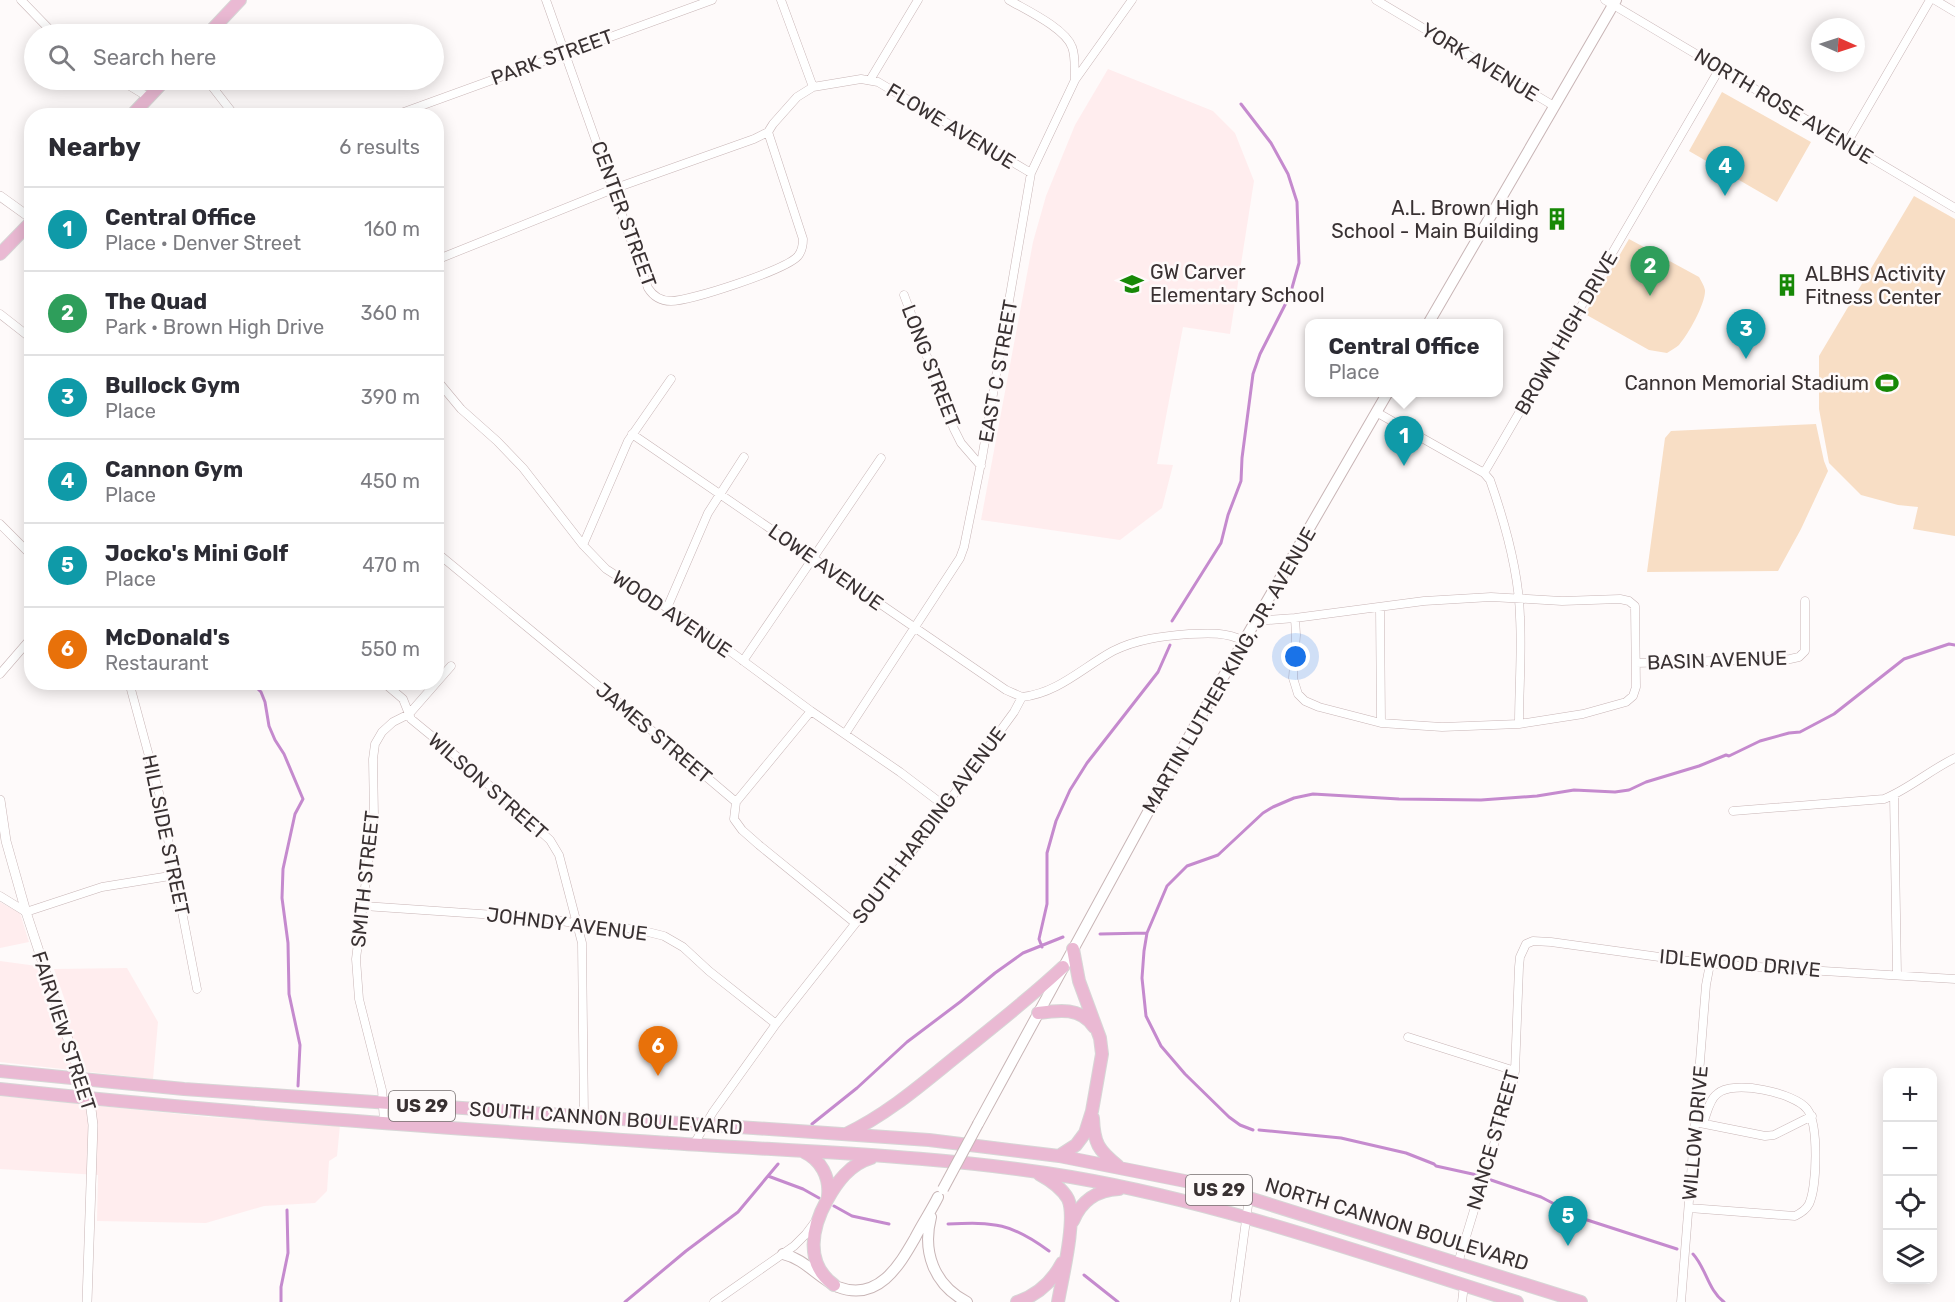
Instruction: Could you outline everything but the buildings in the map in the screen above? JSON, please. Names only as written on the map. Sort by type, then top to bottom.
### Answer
[{"type":"main road","points":[[217,24],[240,0]]},
{"type":"main road","points":[[1431,319],[1554,106],[1611,2]]},
{"type":"main road","points":[[138,108],[155,90]]},
{"type":"main road","points":[[0,254],[24,228]]},
{"type":"main road","name":"MARTIN LUTHER KING, JR. AVENUE","points":[[1063,967],[1196,724],[1385,397]]},
{"type":"main road","points":[[1059,1156],[1081,1140],[1092,1111],[1102,1054],[1100,1038],[1079,981],[1073,949]]},
{"type":"main road","points":[[783,1254],[799,1260],[843,1289],[856,1292],[873,1289],[884,1283],[900,1263],[940,1193],[1063,967]]},
{"type":"main road","points":[[845,1134],[873,1121],[899,1103],[1041,988],[1063,967]]},
{"type":"main road","points":[[1038,1013],[1061,1011],[1078,1013],[1086,1017],[1097,1030]]},
{"type":"main road","name":"SOUTH CANNON BOULEVARD","points":[[0,1071],[184,1089],[845,1134]]},
{"type":"main road","name":"SOUTH CANNON BOULEVARD","points":[[0,1089],[384,1123],[887,1157],[1031,1171]]},
{"type":"main road","points":[[1092,1111],[1096,1143],[1106,1156],[1119,1166]]},
{"type":"main road","name":"NORTH CANNON BOULEVARD","points":[[845,1134],[929,1140],[1059,1156],[1119,1166],[1190,1182],[1249,1198],[1581,1302]]},
{"type":"main road","points":[[803,1152],[814,1158],[823,1169],[828,1185],[827,1200]]},
{"type":"main road","points":[[834,1285],[821,1272],[813,1250],[814,1232],[820,1213],[842,1177],[855,1166],[870,1158],[887,1157]]},
{"type":"main road","points":[[1031,1171],[1052,1182],[1064,1193],[1071,1208],[1070,1231],[1058,1302]]},
{"type":"main road","name":"NORTH CANNON BOULEVARD","points":[[1031,1171],[1137,1190],[1246,1218],[1517,1302]]},
{"type":"main road","points":[[1070,1231],[1079,1209],[1093,1196],[1114,1189],[1137,1190]]},
{"type":"main road","points":[[940,1193],[928,1230],[930,1259],[937,1276],[945,1286],[967,1302]]},
{"type":"main road","points":[[1017,1302],[1034,1295],[1046,1286],[1058,1271],[1066,1253]]},
{"type":"street","points":[[21,0],[44,24]]},
{"type":"street","name":"CENTER STREET","points":[[546,0],[648,288],[660,299],[679,300],[745,280],[786,265],[797,257],[802,249],[803,239],[768,132]]},
{"type":"street","name":"PARK STREET","points":[[415,108],[712,0]]},
{"type":"street","points":[[781,0],[813,87]]},
{"type":"street","points":[[444,257],[613,189],[754,139],[768,132],[772,124],[797,97],[813,87],[851,80],[870,80],[918,0]]},
{"type":"street","points":[[1009,0],[1059,31],[1070,43],[1076,80]]},
{"type":"street","name":"EAST C STREET","points":[[845,734],[960,558],[981,466],[1031,173],[1076,80],[1132,0]]},
{"type":"street","name":"YORK AVENUE","points":[[1376,0],[1554,106]]},
{"type":"street","points":[[1847,143],[1930,0]]},
{"type":"street","points":[[1935,0],[1955,12]]},
{"type":"street","name":"NORTH ROSE AVENUE","points":[[1611,2],[1955,208]]},
{"type":"street","name":"BROWN HIGH DRIVE","points":[[1484,473],[1720,68]]},
{"type":"street","name":"FLOWE AVENUE","points":[[870,80],[903,96],[1031,173]]},
{"type":"street","points":[[136,90],[148,97]]},
{"type":"street","points":[[215,90],[229,108]]},
{"type":"street","points":[[0,196],[24,214]]},
{"type":"street","name":"LONG STREET","points":[[904,295],[954,429],[968,453],[981,466]]},
{"type":"street","points":[[0,314],[24,333]]},
{"type":"street","points":[[583,545],[632,434],[671,379]]},
{"type":"street","name":"WOOD AVENUE","points":[[444,389],[461,409],[523,468],[583,545],[606,570],[700,629],[946,807]]},
{"type":"street","points":[[1376,412],[1484,473],[1490,480],[1514,568],[1518,597],[1520,616],[1519,724]]},
{"type":"street","name":"LOWE AVENUE","points":[[632,434],[1006,690],[1022,696]]},
{"type":"street","points":[[667,608],[708,513],[744,457]]},
{"type":"street","points":[[743,661],[881,458]]},
{"type":"street","points":[[0,524],[24,548]]},
{"type":"street","name":"JAMES STREET","points":[[444,559],[736,802]]},
{"type":"street","points":[[1255,621],[1424,601],[1491,597],[1562,601],[1620,599],[1629,601],[1635,606],[1636,663]]},
{"type":"street","name":"BASIN AVENUE","points":[[1295,618],[1293,678],[1298,694],[1305,701],[1319,707],[1381,723],[1442,727],[1519,724],[1583,714],[1626,702],[1633,696],[1636,687],[1636,663],[1799,657],[1805,651],[1805,601]]},
{"type":"street","points":[[1380,607],[1381,723]]},
{"type":"street","points":[[1022,696],[1031,696],[1052,689],[1115,650],[1142,640],[1212,633],[1225,634],[1244,641]]},
{"type":"street","points":[[0,674],[24,646]]},
{"type":"street","name":"SMITH STREET","points":[[444,674],[451,666]]},
{"type":"street","name":"HILLSIDE STREET","points":[[131,690],[159,793],[197,989]]},
{"type":"street","name":"WILSON STREET","points":[[392,690],[403,699],[411,719],[461,760],[550,840],[559,855],[583,954],[584,1117]]},
{"type":"street","name":"SMITH STREET","points":[[384,1123],[382,1090],[365,1026],[356,975],[374,816],[373,759],[375,744],[382,732],[409,714],[430,690]]},
{"type":"street","name":"SOUTH HARDING AVENUE","points":[[694,1144],[713,1112],[776,1024],[946,807],[1014,712],[1022,696]]},
{"type":"street","points":[[811,711],[736,802],[734,819],[742,830],[855,923]]},
{"type":"street","points":[[1733,811],[1884,799],[1955,758]]},
{"type":"street","points":[[1894,795],[1897,975]]},
{"type":"street","name":"FAIRVIEW STREET","points":[[0,800],[6,841],[26,912],[91,1109],[93,1125],[87,1302]]},
{"type":"street","points":[[0,896],[26,912],[102,887],[176,874]]},
{"type":"street","name":"JOHNDY AVENUE","points":[[364,906],[541,918],[577,924],[636,929],[664,936],[683,947],[776,1024]]},
{"type":"street","name":"IDLEWOOD DRIVE","points":[[1526,944],[1533,941],[1551,942],[1710,964],[1955,979]]},
{"type":"street","name":"NANCE STREET","points":[[1458,1263],[1513,1082],[1519,967],[1520,957],[1526,944]]},
{"type":"street","name":"WILLOW DRIVE","points":[[1681,1302],[1689,1208],[1700,1123],[1706,985],[1710,964]]},
{"type":"street","points":[[1408,1037],[1515,1071]]},
{"type":"street","points":[[1689,1208],[1796,1216],[1804,1212],[1809,1205],[1815,1161],[1815,1132],[1812,1116],[1806,1107],[1774,1092],[1749,1088],[1725,1089],[1717,1094],[1700,1123],[1765,1136],[1774,1135],[1812,1116]]},
{"type":"street","points":[[1236,1302],[1249,1198]]},
{"type":"street","points":[[714,1302],[783,1254],[806,1234],[820,1213]]},
{"type":"street","points":[[1462,1302],[1464,1285]]},
{"type":"shaded area","name":"GW Carver Elementary School","points":[[1108,69],[1213,111],[1235,133],[1254,181],[1230,334],[1183,327],[1157,464],[1173,465],[1162,508],[1120,540],[981,520],[1033,242],[1046,196],[1075,125]]},
{"type":"shaded area","points":[[1722,92],[1811,142],[1777,202],[1689,151]]},
{"type":"shaded area","name":"Cannon Memorial Stadium","points":[[1914,196],[1955,219],[1955,536],[1913,529],[1918,507],[1898,505],[1861,495],[1829,463],[1819,409],[1819,356]]},
{"type":"shaded area","points":[[1629,239],[1699,277],[1705,288],[1703,303],[1687,334],[1679,345],[1667,353],[1649,350],[1585,314]]},
{"type":"shaded area","points":[[1816,424],[1828,471],[1778,571],[1647,572],[1665,438],[1671,431]]},
{"type":"shaded area","points":[[0,902],[20,913],[29,942],[0,948]]},
{"type":"shaded area","points":[[0,961],[37,966],[53,1020],[70,1015],[54,969],[127,968],[158,1022],[153,1079],[0,1062]]},
{"type":"shaded area","points":[[0,1096],[209,1117],[340,1125],[337,1156],[329,1161],[327,1191],[315,1203],[264,1206],[206,1223],[97,1221],[98,1175],[0,1169]]},
{"type":"waterway","points":[[1172,621],[1221,543],[1228,515],[1241,481],[1253,374],[1260,354],[1290,295],[1299,263],[1297,202],[1288,174],[1271,143],[1241,104]]},
{"type":"waterway","points":[[1253,1130],[1229,1117],[1185,1074],[1161,1046],[1146,1016],[1142,978],[1147,933],[1167,886],[1187,866],[1218,855],[1263,813],[1294,798],[1313,794],[1399,799],[1481,800],[1537,796],[1574,790],[1615,792],[1629,790],[1646,782],[1726,755],[1729,756],[1760,741],[1800,732],[1834,714],[1904,659],[1949,644],[1955,645]]},
{"type":"waterway","points":[[1042,947],[1039,939],[1047,904],[1047,853],[1056,821],[1070,790],[1087,763],[1158,672],[1170,645]]},
{"type":"waterway","points":[[259,690],[265,702],[269,726],[303,799],[295,814],[283,869],[282,898],[288,943],[289,994],[300,1045],[298,1086]]},
{"type":"waterway","points":[[1100,934],[1147,933]]},
{"type":"waterway","points":[[812,1124],[857,1088],[907,1042],[995,973],[1023,953],[1063,937]]},
{"type":"waterway","points":[[1259,1130],[1341,1138],[1406,1153],[1436,1166],[1477,1175]]},
{"type":"waterway","points":[[625,1302],[686,1251],[738,1212],[778,1164]]},
{"type":"waterway","points":[[768,1176],[803,1189],[819,1198]]},
{"type":"waterway","points":[[1491,1180],[1541,1197],[1581,1218],[1677,1249]]},
{"type":"waterway","points":[[834,1206],[852,1216],[889,1224]]},
{"type":"waterway","points":[[281,1302],[281,1287],[288,1253],[287,1210]]},
{"type":"waterway","points":[[948,1224],[978,1223],[1002,1226],[1024,1235],[1049,1251]]},
{"type":"waterway","points":[[1693,1254],[1714,1291],[1724,1302]]},
{"type":"waterway","points":[[1084,1275],[1118,1302]]},
{"type":"place","name":"Cannon Gym","points":[[1725,196]]},
{"type":"place","name":"A.L. Brown High School - Main Building","points":[[1557,219]]},
{"type":"place","name":"GW Carver Elementary School","points":[[1132,284]]},
{"type":"place","name":"ALBHS Activity Fitness Center","points":[[1787,285]]},
{"type":"place","name":"The Quad","points":[[1650,296]]},
{"type":"place","name":"Bullock Gym","points":[[1746,359]]},
{"type":"place","name":"Cannon Memorial Stadium","points":[[1887,383]]},
{"type":"place","name":"Central Office","points":[[1404,466]]},
{"type":"place","name":"McDonald's","points":[[658,1076]]},
{"type":"place","name":"Jocko's Mini Golf","points":[[1568,1246]]}]
